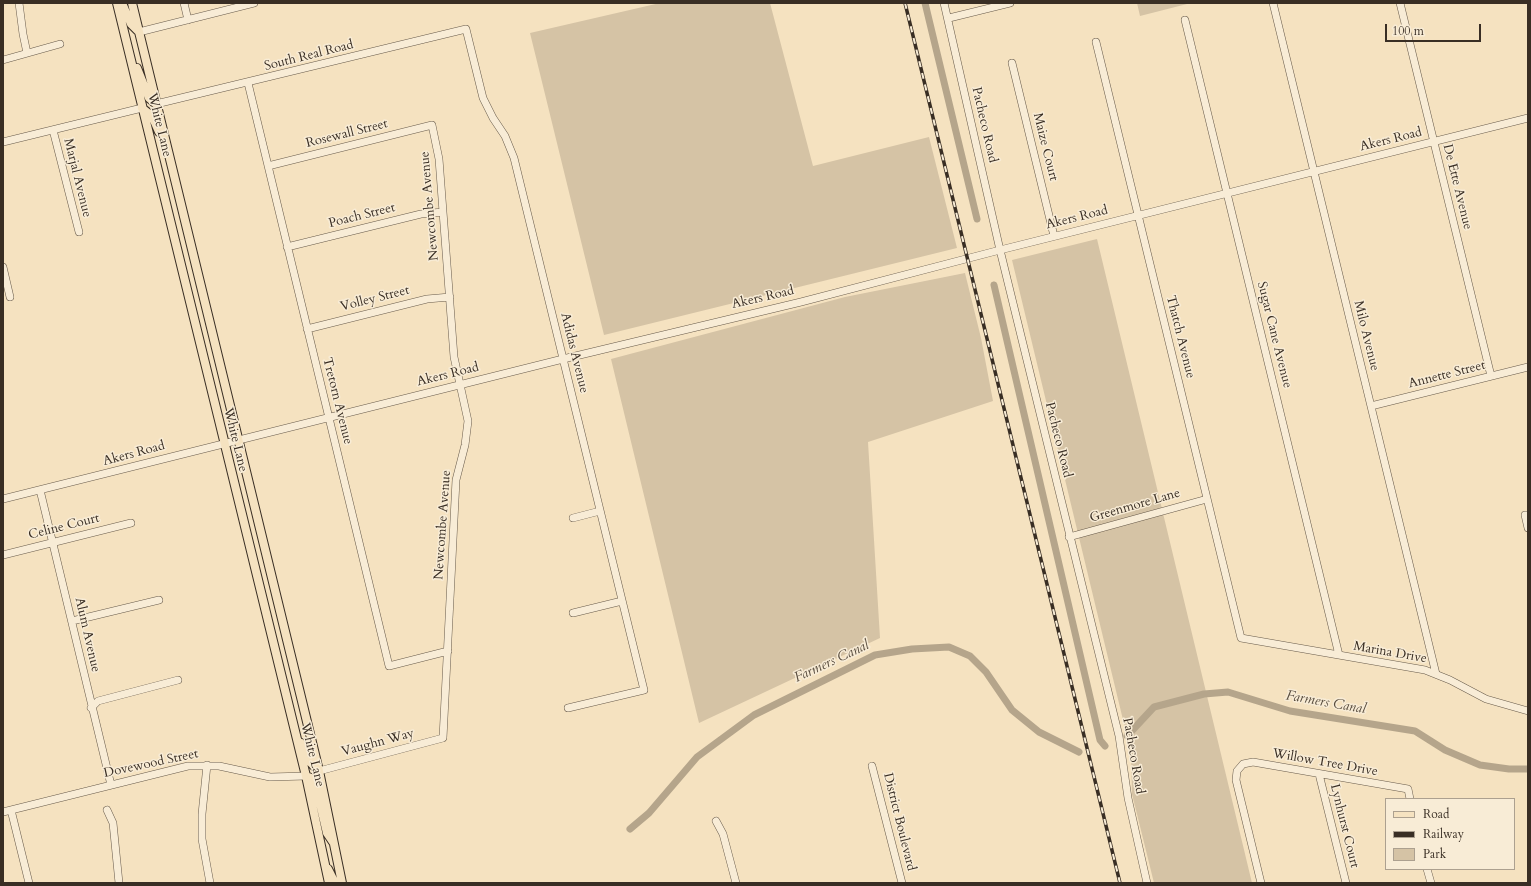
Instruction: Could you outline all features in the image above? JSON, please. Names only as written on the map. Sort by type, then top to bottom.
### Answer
[{"type":"main road","name":"White Lane","points":[[117,3],[306,776],[329,883]]},
{"type":"main road","points":[[122,3],[131,24],[139,32]]},
{"type":"main road","name":"White Lane","points":[[132,3],[319,771],[336,846],[342,883]]},
{"type":"main road","points":[[126,41],[149,98],[156,104]]},
{"type":"main road","points":[[142,108],[152,116],[171,165]]},
{"type":"main road","points":[[291,718],[309,762],[319,771]]},
{"type":"main road","points":[[306,776],[313,779],[315,782],[327,833],[336,846]]},
{"type":"main road","points":[[325,863],[335,883]]},
{"type":"street","points":[[19,3],[27,53]]},
{"type":"street","points":[[184,3],[188,20]]},
{"type":"street","points":[[139,32],[253,3]]},
{"type":"street","name":"Pacheco Road","points":[[944,3],[1000,250],[1069,537],[1119,736],[1128,798],[1147,883]]},
{"type":"street","points":[[948,18],[999,4],[1010,3]]},
{"type":"street","name":"Milo Avenue","points":[[1273,3],[1436,674]]},
{"type":"street","name":"De Ette Avenue","points":[[1400,3],[1491,376]]},
{"type":"street","name":"Sugar Cane Avenue","points":[[1185,20],[1339,655]]},
{"type":"street","name":"South Real Road","points":[[156,104],[248,83],[466,29]]},
{"type":"street","name":"Adidas Avenue","points":[[466,29],[484,98],[493,118],[505,136],[514,158],[644,690],[568,708]]},
{"type":"street","name":"Thatch Avenue","points":[[1096,42],[1241,638]]},
{"type":"street","points":[[3,60],[60,44]]},
{"type":"street","name":"Maize Court","points":[[1012,63],[1054,236]]},
{"type":"street","name":"Tretorn Avenue","points":[[248,83],[389,666],[448,651]]},
{"type":"street","points":[[3,142],[142,108]]},
{"type":"street","name":"Akers Road","points":[[3,499],[461,384],[801,302],[1054,236],[1528,118]]},
{"type":"street","name":"Rosewall Street","points":[[268,166],[432,125]]},
{"type":"street","name":"Newcombe Avenue","points":[[432,125],[439,159],[454,357],[467,409],[468,433],[456,480],[443,738]]},
{"type":"street","name":"Marjal Avenue","points":[[53,130],[78,232]]},
{"type":"street","name":"Poach Street","points":[[288,247],[421,214],[443,212]]},
{"type":"street","points":[[3,268],[10,297]]},
{"type":"street","name":"Volley Street","points":[[307,329],[427,299],[450,297]]},
{"type":"street","name":"Annette Street","points":[[1371,406],[1528,367]]},
{"type":"street","name":"Alum Avenue","points":[[40,490],[91,708],[111,785]]},
{"type":"street","name":"Greenmore Lane","points":[[1069,537],[1207,499]]},
{"type":"street","points":[[573,518],[600,511]]},
{"type":"street","points":[[1526,515],[1528,528]]},
{"type":"street","name":"Celine Court","points":[[3,555],[131,523]]},
{"type":"street","points":[[72,622],[159,600]]},
{"type":"street","points":[[573,613],[622,601]]},
{"type":"street","name":"Marina Drive","points":[[1241,638],[1436,674],[1486,699],[1528,711]]},
{"type":"street","points":[[91,708],[98,701],[178,680]]},
{"type":"street","name":"Vaughn Way","points":[[319,771],[443,738]]},
{"type":"street","name":"Willow Tree Drive","points":[[1261,883],[1236,780],[1236,776],[1243,764],[1253,762],[1408,789],[1410,798]]},
{"type":"street","points":[[207,764],[202,839],[210,883]]},
{"type":"street","name":"Dovewood Street","points":[[3,812],[188,766],[207,764],[270,777],[306,776]]},
{"type":"street","name":"District Boulevard","points":[[872,766],[902,883]]},
{"type":"street","name":"Lynhurst Court","points":[[1319,774],[1346,883]]},
{"type":"street","points":[[11,810],[29,883]]},
{"type":"street","points":[[107,810],[113,823],[120,883]]},
{"type":"street","points":[[716,821],[723,834],[736,883]]},
{"type":"street","points":[[1427,870],[1431,883]]},
{"type":"green space","points":[[660,3],[770,3],[813,166],[929,137],[957,248],[604,335],[530,33]]},
{"type":"green space","points":[[1137,3],[1191,3],[1140,16]]},
{"type":"green space","points":[[1097,239],[1252,883],[1154,883],[1132,794],[1131,753],[1012,260]]},
{"type":"green space","points":[[965,273],[981,338],[993,401],[868,442],[880,638],[699,723],[611,359],[845,297]]},
{"type":"waterway","points":[[925,3],[977,219]]},
{"type":"waterway","points":[[994,285],[1100,740],[1105,746]]},
{"type":"waterway","name":"Farmers Canal","points":[[630,829],[649,813],[697,757],[754,715],[875,655],[912,649],[949,647],[970,656],[986,672],[1012,710],[1039,732],[1079,752]]},
{"type":"waterway","name":"Farmers Canal","points":[[1127,736],[1154,707],[1204,694],[1228,692],[1290,711],[1415,731],[1445,750],[1480,765],[1509,769],[1528,769]]},
{"type":"railway","points":[[905,3],[1120,883]]}]
